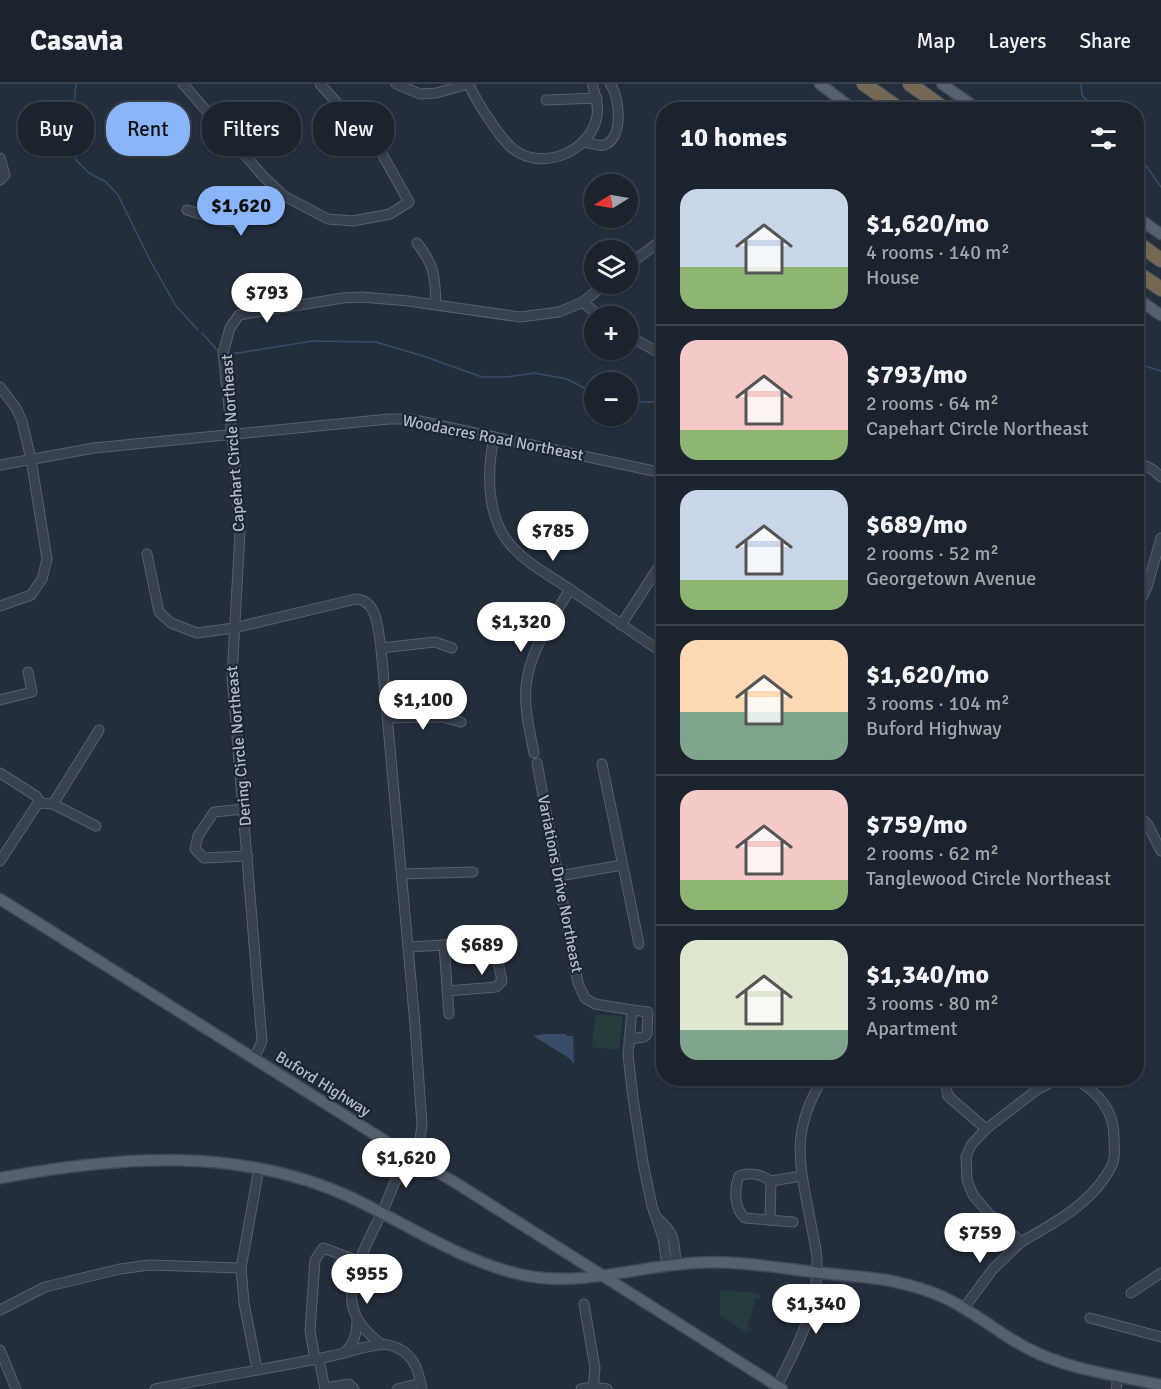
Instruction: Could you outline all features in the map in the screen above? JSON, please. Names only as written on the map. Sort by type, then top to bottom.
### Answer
[{"type":"highway","points":[[864,84],[890,102]]},
{"type":"highway","points":[[910,84],[935,102]]},
{"type":"highway","points":[[1144,248],[1161,260]]},
{"type":"highway","points":[[1144,278],[1161,290]]},
{"type":"main road","points":[[820,84],[844,102]]},
{"type":"main road","points":[[942,84],[968,102]]},
{"type":"main road","points":[[1144,222],[1161,234]]},
{"type":"main road","points":[[1144,303],[1161,315]]},
{"type":"main road","name":"Buford Highway","points":[[0,899],[780,1388]]},
{"type":"main road","points":[[0,1178],[69,1165],[125,1160],[222,1162],[259,1168],[300,1178],[336,1191],[478,1260],[512,1272],[563,1280],[672,1265],[719,1263],[895,1282],[925,1290],[964,1308],[997,1331],[1045,1357],[1118,1377],[1161,1385]]},
{"type":"street","points":[[183,84],[263,176],[284,196],[328,219],[352,221],[390,214],[409,202],[381,152],[320,84]]},
{"type":"street","points":[[399,85],[420,94],[436,93],[469,84],[476,101],[514,149],[530,156],[554,157],[573,151],[585,142],[595,123],[597,98],[592,84]]},
{"type":"street","points":[[585,142],[602,146],[608,143],[615,132],[619,118],[618,106],[609,84]]},
{"type":"street","points":[[546,100],[597,98]]},
{"type":"street","points":[[0,158],[5,175],[0,180]]},
{"type":"street","points":[[188,210],[220,220],[241,223],[284,196]]},
{"type":"street","points":[[417,243],[431,261],[436,305]]},
{"type":"street","points":[[638,258],[656,244]]},
{"type":"street","name":"Capehart Circle Northeast","points":[[234,628],[240,533],[223,353],[230,327],[239,315],[362,297],[520,317],[559,312],[583,302],[593,294]]},
{"type":"street","points":[[583,302],[587,306]]},
{"type":"street","points":[[638,341],[656,351]]},
{"type":"street","points":[[0,387],[16,408],[22,421],[32,459],[47,559],[42,579],[31,595],[0,606]]},
{"type":"street","name":"Woodacres Road Northeast","points":[[0,465],[94,448],[389,419],[410,419],[656,472]]},
{"type":"street","points":[[494,437],[489,470],[491,497],[495,516],[508,543],[519,554],[656,648]]},
{"type":"street","points":[[1144,465],[1161,477]]},
{"type":"street","points":[[1144,592],[1161,538]]},
{"type":"street","points":[[147,554],[156,604],[164,618],[197,633],[234,628],[361,599],[372,606],[381,648],[408,947],[422,1125],[417,1161]]},
{"type":"street","points":[[621,625],[656,571]]},
{"type":"street","points":[[534,753],[526,687],[531,663],[542,637],[570,589]]},
{"type":"street","name":"Dering Circle Northeast","points":[[234,628],[232,676],[262,1041],[254,1059]]},
{"type":"street","points":[[381,648],[435,642],[452,648]]},
{"type":"street","points":[[0,700],[32,692],[28,672]]},
{"type":"street","points":[[388,718],[442,717],[460,722]]},
{"type":"street","points":[[53,804],[99,730]]},
{"type":"street","name":"Variations Drive Northeast","points":[[537,763],[578,983],[585,998],[596,1004],[632,1010]]},
{"type":"street","points":[[603,764],[639,944]]},
{"type":"street","points":[[0,772],[36,796],[41,803]]},
{"type":"street","points":[[1,858],[36,806],[41,803],[53,804],[96,826]]},
{"type":"street","points":[[244,809],[214,812],[198,836],[195,849],[198,854],[208,859],[248,856]]},
{"type":"street","points":[[1144,821],[1161,851]]},
{"type":"street","points":[[559,876],[622,865]]},
{"type":"street","points":[[402,874],[473,872]]},
{"type":"street","points":[[408,947],[513,941]]},
{"type":"street","points":[[447,991],[496,987],[502,981],[494,942]]},
{"type":"street","points":[[444,945],[449,1014]]},
{"type":"street","points":[[629,1039],[644,1037],[647,1034],[648,1012],[632,1010],[629,1039],[628,1055],[643,1163],[656,1216],[673,1235],[672,1265]]},
{"type":"street","points":[[780,1388],[804,1330],[815,1294],[817,1258],[799,1155],[801,1128],[808,1105],[819,1086]]},
{"type":"street","points":[[946,1086],[948,1096],[986,1129]]},
{"type":"street","points":[[1021,1242],[989,1214],[973,1195],[967,1180],[966,1157],[971,1145],[986,1129],[1044,1086]]},
{"type":"street","points":[[964,1308],[993,1269],[1021,1242],[1082,1204],[1113,1163],[1114,1127],[1107,1108],[1099,1096],[1085,1086]]},
{"type":"street","points":[[397,1389],[422,1386],[417,1366],[407,1353],[381,1344],[369,1335],[357,1318],[352,1302],[353,1285],[361,1262],[406,1154]]},
{"type":"street","points":[[257,1369],[243,1303],[241,1268],[259,1168]]},
{"type":"street","points":[[793,1222],[745,1218],[737,1207],[736,1183],[739,1176],[745,1174],[764,1176],[771,1181],[802,1176]]},
{"type":"street","points":[[770,1220],[771,1181]]},
{"type":"street","points":[[354,1389],[349,1384],[325,1389],[310,1331],[315,1260],[319,1245],[361,1262]]},
{"type":"street","points":[[0,1310],[45,1287],[120,1269],[149,1265],[241,1268]]},
{"type":"street","points":[[1131,1293],[1161,1273]]},
{"type":"street","points":[[584,1304],[595,1368],[593,1388]]},
{"type":"street","points":[[342,1354],[350,1348],[355,1338],[357,1318]]},
{"type":"street","points":[[1090,1318],[1161,1337]]},
{"type":"street","points":[[155,1389],[317,1359],[381,1344]]},
{"type":"street","points":[[0,1350],[16,1389]]},
{"type":"street","points":[[1116,1389],[1118,1377]]},
{"type":"street","points":[[581,1389],[607,1389]]},
{"type":"green space","points":[[595,1015],[623,1016],[619,1050],[592,1047]]},
{"type":"green space","points":[[722,1290],[760,1295],[760,1298],[755,1299],[748,1326],[752,1328],[750,1331],[745,1332],[720,1315],[720,1292]]},
{"type":"water","points":[[546,1034],[573,1036],[574,1064],[569,1058],[533,1036]]},
{"type":"waterway","points":[[76,84],[73,114],[73,151],[76,160],[89,173],[106,182],[118,195],[176,306],[198,330]]},
{"type":"waterway","points":[[1081,84],[1082,95],[1089,102]]},
{"type":"waterway","points":[[1144,163],[1161,187]]},
{"type":"waterway","points":[[202,333],[219,352]]},
{"type":"waterway","points":[[226,353],[313,341],[376,342],[482,377],[506,377],[535,373],[567,379],[584,388]]},
{"type":"waterway","points":[[1144,366],[1161,371]]},
{"type":"waterway","points":[[638,402],[656,402]]}]
